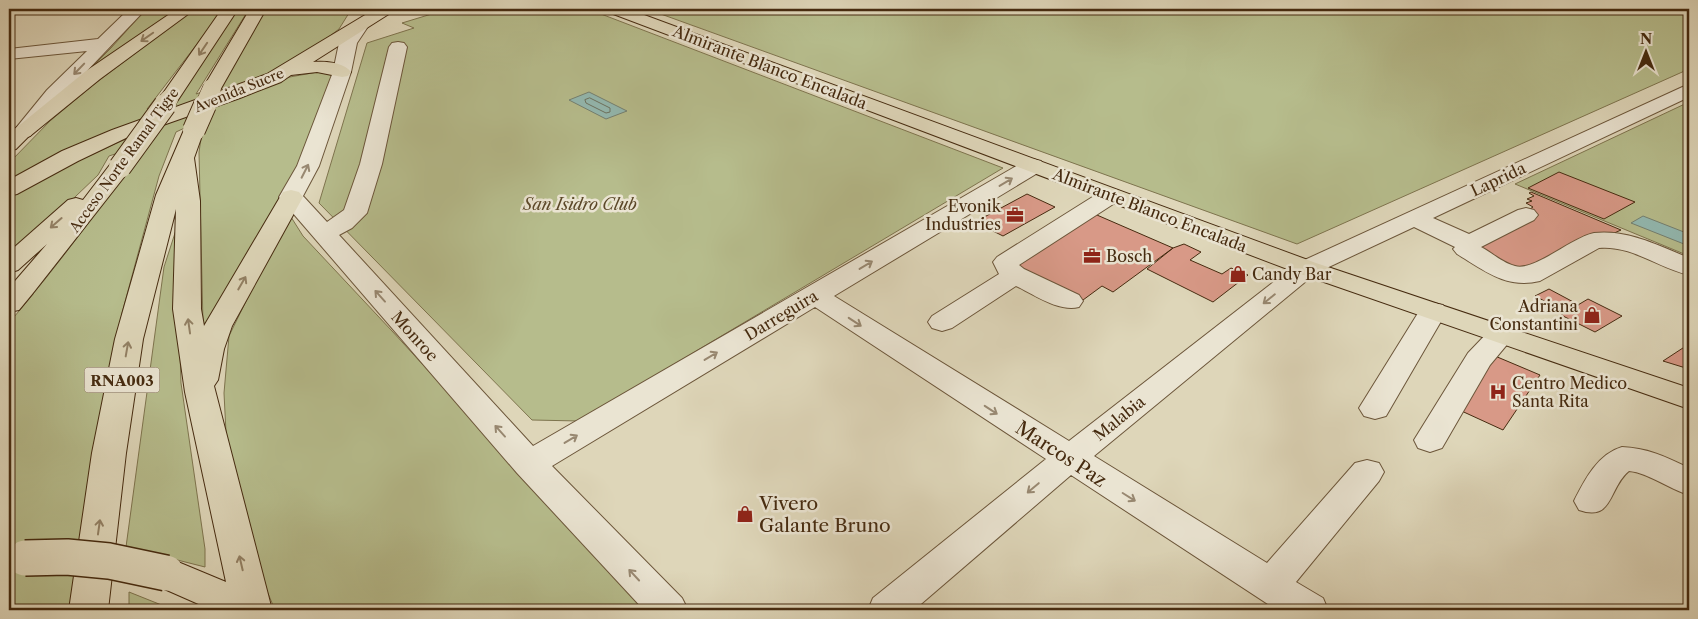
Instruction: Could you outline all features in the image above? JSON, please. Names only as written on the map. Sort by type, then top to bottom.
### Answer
[{"type":"main road","points":[[16,138],[93,76],[187,9]]},
{"type":"main road","name":"Acceso Norte Ramal Tigre","points":[[9,304],[39,272],[80,221],[169,99],[230,9]]},
{"type":"main road","name":"RNA003","points":[[88,610],[109,453],[129,339],[168,195],[212,88],[258,9]]},
{"type":"main road","points":[[358,17],[386,9]]},
{"type":"main road","name":"Almirante Blanco Encalada","points":[[614,9],[1110,196],[1307,268],[1689,399]]},
{"type":"main road","name":"Avenida Sucre","points":[[9,189],[45,169],[119,134],[242,91],[287,71],[329,43],[358,17]]},
{"type":"main road","points":[[287,71],[321,66],[332,67],[342,72]]},
{"type":"main road","points":[[189,143],[186,309],[200,392],[252,610]]},
{"type":"main road","points":[[9,265],[119,167]]},
{"type":"main road","points":[[9,182],[45,169]]},
{"type":"main road","points":[[200,392],[209,349],[218,326],[292,196]]},
{"type":"main road","points":[[17,559],[68,557],[109,561],[166,573],[217,595],[231,610]]},
{"type":"street","points":[[16,138],[54,94],[138,9]]},
{"type":"street","points":[[292,196],[308,166],[342,72],[348,43],[358,17]]},
{"type":"street","points":[[9,54],[103,44]]},
{"type":"street","points":[[324,234],[344,223],[355,213],[370,164],[398,46]]},
{"type":"street","name":"Laprida","points":[[1307,268],[1689,90]]},
{"type":"street","name":"Darreguira","points":[[529,464],[1033,166]]},
{"type":"street","name":"Monroe","points":[[292,196],[529,464],[668,610]]},
{"type":"street","points":[[1069,301],[1015,275],[1007,267],[1006,262],[1110,196]]},
{"type":"street","points":[[1526,215],[1469,244],[1466,249],[1476,256],[1517,276],[1531,275],[1593,241],[1604,239],[1624,242],[1689,267]]},
{"type":"street","points":[[1414,218],[1469,244]]},
{"type":"street","name":"Malabia","points":[[887,610],[1068,459],[1307,268]]},
{"type":"street","points":[[942,322],[1015,275]]},
{"type":"street","name":"Marcos Paz","points":[[814,295],[1068,459],[1308,610]]},
{"type":"street","points":[[1374,408],[1433,311]]},
{"type":"street","points":[[1430,440],[1478,360],[1501,335]]},
{"type":"street","points":[[1591,501],[1614,465],[1622,459],[1641,460],[1689,482]]},
{"type":"street","points":[[1270,586],[1366,472]]},
{"type":"green space","points":[[146,9],[183,9],[84,75],[111,48]]},
{"type":"green space","points":[[194,9],[224,9],[147,109],[176,99],[193,71],[237,9],[249,9],[196,94],[218,87],[265,9],[349,9],[349,13],[339,29],[309,52],[276,73],[17,177],[9,178],[9,163],[50,121],[93,85]]},
{"type":"green space","name":"San Isidro Club","points":[[448,9],[588,9],[1003,168],[579,421],[532,420],[319,203],[367,43],[414,28],[402,23]]},
{"type":"green space","points":[[647,9],[1689,9],[1689,69],[1297,244]]},
{"type":"green space","points":[[318,72],[329,73],[335,76],[288,191],[206,326],[203,324],[199,152],[204,119],[176,132],[159,176],[122,313],[75,610],[9,610],[9,576],[29,542],[9,545],[9,323],[79,235],[145,144],[109,156],[98,175],[9,260],[9,198],[59,170],[121,141],[284,78]]},
{"type":"green space","points":[[1689,102],[1689,256],[1515,184]]},
{"type":"green space","points":[[291,217],[303,236],[647,610],[275,610],[251,553],[227,452],[224,393],[229,336]]},
{"type":"green space","points":[[176,230],[181,383],[205,549],[205,567],[126,547],[164,267]]},
{"type":"green space","points":[[129,592],[174,610],[129,610]]},
{"type":"water","points":[[589,92],[627,111],[606,119],[569,100]]},
{"type":"water","points":[[1643,216],[1689,234],[1689,246],[1631,223]]},
{"type":"building","points":[[1559,172],[1635,202],[1604,219],[1528,188]]},
{"type":"building","points":[[1531,192],[1621,230],[1523,274],[1471,248],[1533,207],[1526,203],[1532,201],[1527,199],[1534,196],[1529,193]]},
{"type":"building","name":"Evonik Industries","points":[[1027,194],[1055,207],[1003,236],[975,222]]},
{"type":"building","name":"Bosch","points":[[1090,212],[1173,248],[1113,292],[1102,286],[1083,300],[1009,263]]},
{"type":"building","points":[[1184,244],[1201,252],[1190,260],[1222,274],[1231,268],[1248,275],[1213,302],[1147,269],[1173,248]]},
{"type":"building","points":[[1549,289],[1579,305],[1565,312],[1535,296]]},
{"type":"building","name":"Adriana Constantini","points":[[1588,299],[1622,316],[1595,332],[1561,315]]},
{"type":"building","points":[[1689,344],[1689,369],[1663,361]]},
{"type":"building","name":"Centro Medico Santa Rita","points":[[1495,356],[1540,375],[1503,430],[1455,408]]},
{"type":"place","name":"Evonik Industries","points":[[1015,215]]},
{"type":"place","name":"Bosch","points":[[1092,256]]},
{"type":"place","name":"Candy Bar","points":[[1238,274]]},
{"type":"place","name":"Adriana Constantini","points":[[1592,315]]},
{"type":"place","name":"Centro Medico Santa Rita","points":[[1498,392]]},
{"type":"place","name":"Vivero Galante Bruno","points":[[745,514]]}]
